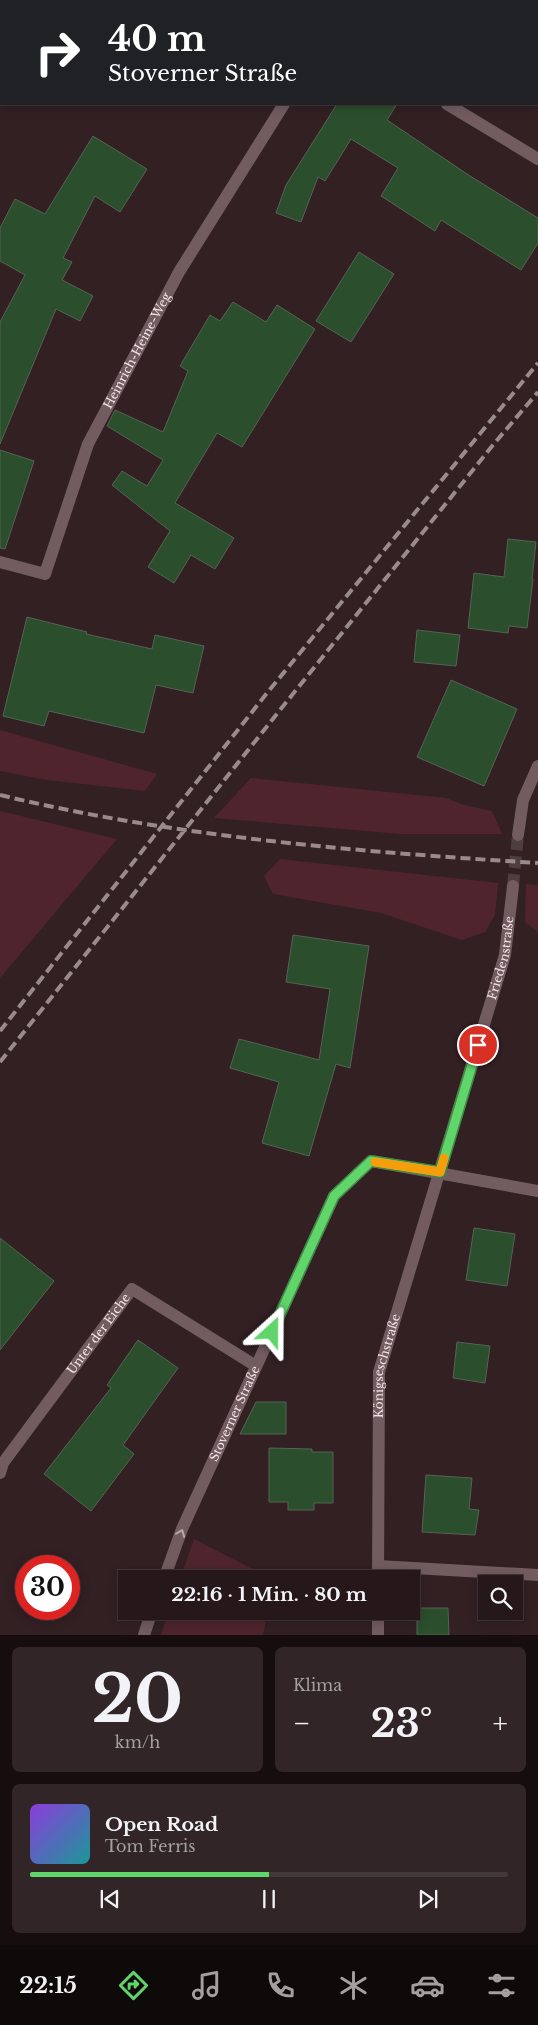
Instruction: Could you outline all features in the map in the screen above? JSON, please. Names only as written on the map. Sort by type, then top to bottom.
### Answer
[{"type":"street","name":"Heinrich-Heine-Weg","points":[[0,562],[45,574],[88,444],[179,272],[283,105]]},
{"type":"street","points":[[449,105],[538,159]]},
{"type":"street","points":[[518,835],[523,800],[538,766]]},
{"type":"street","name":"Friedenstraße","points":[[440,1172],[505,955],[513,886]]},
{"type":"street","name":"Stoverner Straße","points":[[167,1570],[182,1529],[334,1196],[371,1161],[440,1172]]},
{"type":"street","points":[[440,1172],[538,1191]]},
{"type":"street","name":"Königseschstraße","points":[[378,1570],[379,1372],[440,1172]]},
{"type":"street","name":"Unter der Eiche","points":[[0,1473],[3,1463],[132,1289],[256,1366]]},
{"type":"street","name":"Königseschstraße","points":[[420,1573],[538,1575]]},
{"type":"street","points":[[144,1635],[149,1620]]},
{"type":"street","points":[[378,1620],[378,1635]]},
{"type":"shaded area","points":[[0,730],[157,774],[145,791],[47,780],[0,771]]},
{"type":"shaded area","points":[[251,778],[446,798],[464,805],[492,811],[502,834],[401,834],[214,818]]},
{"type":"shaded area","points":[[0,811],[117,839],[0,978]]},
{"type":"shaded area","points":[[280,859],[498,883],[495,915],[485,932],[462,940],[381,913],[273,894],[264,876]]},
{"type":"shaded area","points":[[526,884],[538,885],[538,932],[525,922]]},
{"type":"shaded area","points":[[194,1539],[254,1570],[183,1570]]},
{"type":"shaded area","points":[[166,1620],[266,1620],[263,1635],[161,1635]]},
{"type":"building","points":[[336,105],[396,105],[387,120],[470,176],[538,218],[538,243],[521,270],[441,220],[435,231],[381,196],[398,168],[351,139],[325,181],[318,177],[301,222],[276,213],[286,185]]},
{"type":"building","points":[[93,136],[147,169],[120,212],[95,196],[63,258],[72,262],[62,280],[93,296],[80,321],[56,309],[0,444],[0,322],[25,275],[0,261],[0,228],[15,199],[45,214]]},
{"type":"building","points":[[359,252],[394,274],[351,342],[316,321]]},
{"type":"building","points":[[233,302],[266,322],[277,305],[315,329],[242,447],[217,433],[175,503],[234,538],[215,569],[191,555],[174,583],[148,567],[170,531],[112,485],[122,471],[147,486],[163,460],[107,426],[115,410],[163,432],[188,371],[180,366],[210,315],[220,321]]},
{"type":"building","points":[[0,450],[34,461],[5,549],[0,548]]},
{"type":"building","points":[[508,539],[536,542],[527,628],[509,626],[508,633],[468,628],[474,573],[504,577]]},
{"type":"building","points":[[27,617],[87,632],[86,634],[152,649],[155,635],[204,646],[193,693],[156,685],[144,733],[49,711],[44,726],[3,716]]},
{"type":"building","points":[[417,630],[460,635],[456,666],[414,662]]},
{"type":"building","points":[[451,680],[517,709],[484,786],[417,757]]},
{"type":"building","points":[[293,935],[369,946],[350,1068],[336,1064],[309,1156],[262,1143],[279,1082],[230,1068],[239,1039],[319,1060],[330,989],[286,982]]},
{"type":"building","points":[[474,1228],[515,1234],[507,1286],[466,1280]]},
{"type":"building","points":[[0,1238],[54,1281],[0,1350]]},
{"type":"building","points":[[138,1340],[178,1368],[123,1445],[134,1454],[91,1511],[44,1474],[111,1388],[107,1385]]},
{"type":"building","points":[[457,1342],[490,1346],[485,1383],[453,1378]]},
{"type":"building","points":[[256,1402],[286,1402],[286,1434],[240,1434]]},
{"type":"building","points":[[269,1448],[312,1449],[312,1452],[333,1452],[333,1503],[314,1503],[314,1510],[288,1510],[288,1502],[269,1502]]},
{"type":"building","points":[[426,1475],[472,1478],[469,1509],[479,1510],[475,1535],[422,1532]]},
{"type":"building","points":[[420,1608],[448,1608],[449,1635],[417,1635],[417,1620],[420,1620]]},
{"type":"tunnel","points":[[513,886],[518,835]]},
{"type":"railway","points":[[0,1031],[267,693],[538,363]]},
{"type":"railway","points":[[0,1062],[284,705],[493,445],[538,392]]},
{"type":"railway","points":[[0,795],[132,822],[268,841],[403,854],[538,863]]},
{"type":"slow traffic","points":[[375,1162],[440,1172],[444,1158]]},
{"type":"route","points":[[272,1332],[334,1196],[371,1161],[440,1172],[478,1045]]}]
